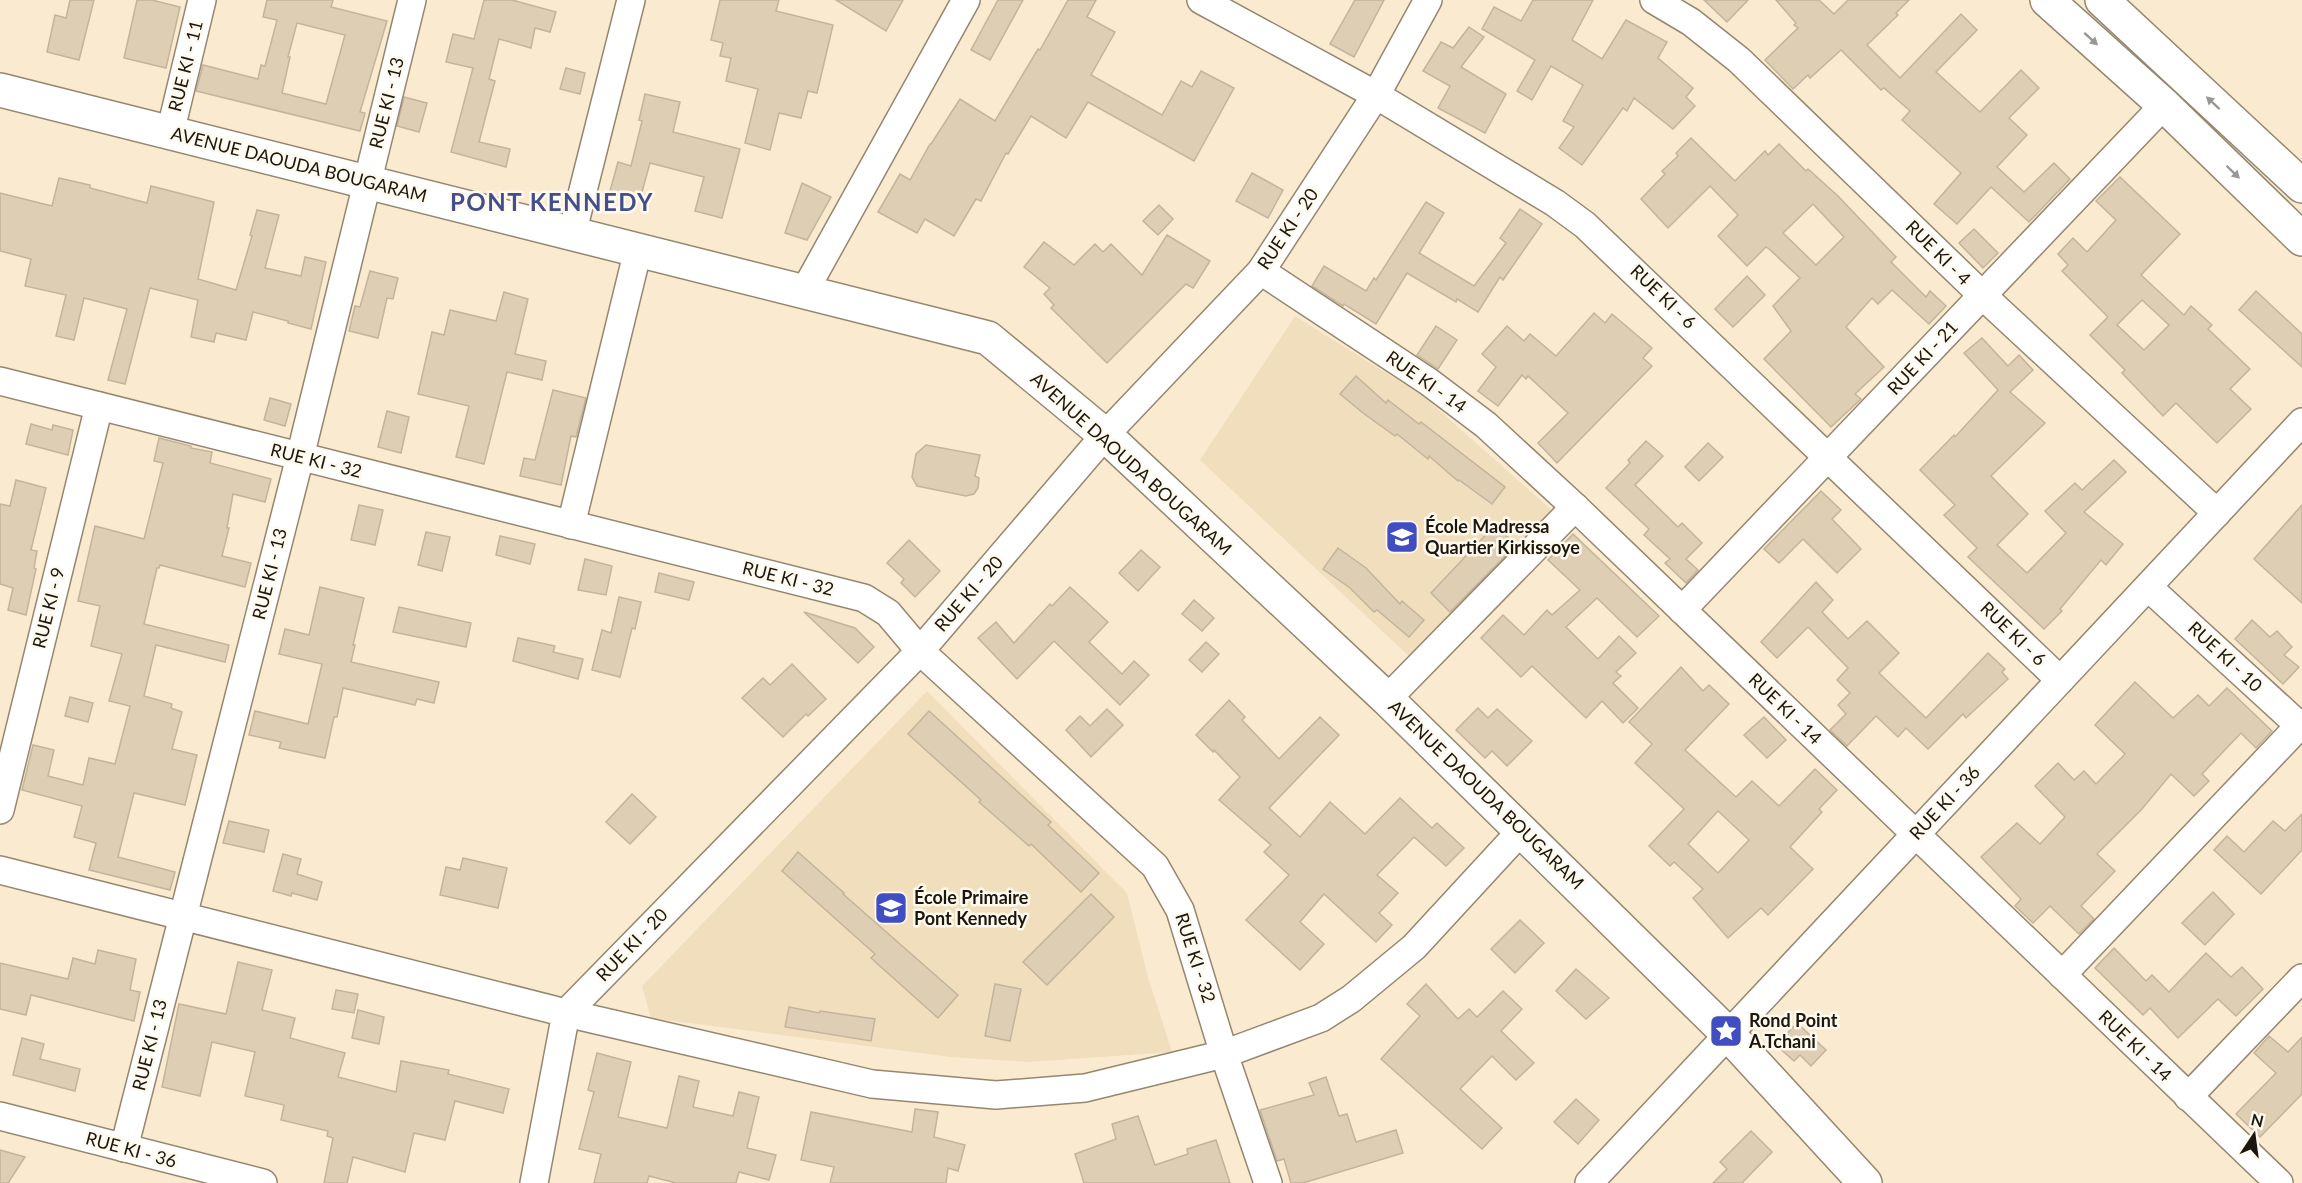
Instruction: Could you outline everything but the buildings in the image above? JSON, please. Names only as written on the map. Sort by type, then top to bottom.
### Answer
[{"type":"main road","points":[[2047,0],[2164,105],[2302,239]]},
{"type":"main road","points":[[2102,0],[2302,186]]},
{"type":"main road","name":"AVENUE DAOUDA BOUGARAM","points":[[0,90],[988,339],[1105,435],[1387,699],[1728,1034],[1865,1183]]},
{"type":"street","name":"RUE KI - 11","points":[[170,133],[202,0]]},
{"type":"street","name":"RUE KI - 13","points":[[123,1148],[300,457],[412,0]]},
{"type":"street","points":[[572,234],[631,0]]},
{"type":"street","points":[[804,292],[966,0]]},
{"type":"street","name":"RUE KI - 6","points":[[1201,0],[1376,95],[1555,203],[1585,225],[1830,457],[2060,680]]},
{"type":"street","name":"RUE KI - 20","points":[[566,1013],[920,651],[1105,435],[1261,271],[1376,95],[1428,0]]},
{"type":"street","name":"RUE KI - 4","points":[[1654,0],[1691,22],[1739,60],[1982,296],[2217,513]]},
{"type":"street","name":"RUE KI - 21","points":[[1682,610],[2164,105]]},
{"type":"street","points":[[571,525],[638,250]]},
{"type":"street","name":"RUE KI - 14","points":[[1261,271],[1439,389],[1486,425],[1575,507],[2279,1183]]},
{"type":"street","name":"RUE KI - 32","points":[[0,381],[864,598],[888,614],[920,651],[1155,866],[1180,910],[1224,1054],[1268,1183]]},
{"type":"street","name":"RUE KI - 9","points":[[0,810],[99,406]]},
{"type":"street","name":"RUE KI - 36","points":[[1589,1183],[2302,422]]},
{"type":"street","points":[[1387,699],[1575,507]]},
{"type":"street","name":"RUE KI - 10","points":[[2148,586],[2301,726]]},
{"type":"street","points":[[2062,975],[2301,726]]},
{"type":"street","points":[[0,870],[566,1013],[872,1084],[996,1095],[1085,1088],[1224,1054],[1322,1018],[1351,999],[1414,947],[1522,830]]},
{"type":"street","points":[[2188,1097],[2302,978]]},
{"type":"street","points":[[534,1183],[566,1013]]},
{"type":"street","name":"RUE KI - 36","points":[[0,1116],[263,1183]]},
{"type":"shaded area","points":[[1295,316],[1423,396],[1555,513],[1414,661],[1200,460]]},
{"type":"shaded area","points":[[927,691],[1127,893],[1147,974],[1172,1052],[1029,1062],[951,1057],[651,1018],[642,986]]},
{"type":"place","name":"École Madressa Quartier Kirkissoye","points":[[1402,537]]},
{"type":"place","name":"École Primaire Pont Kennedy","points":[[891,908]]},
{"type":"place","name":"Rond Point A.Tchani","points":[[1726,1031]]},
{"type":"district","name":"PONT KENNEDY","points":[[552,203]]}]
